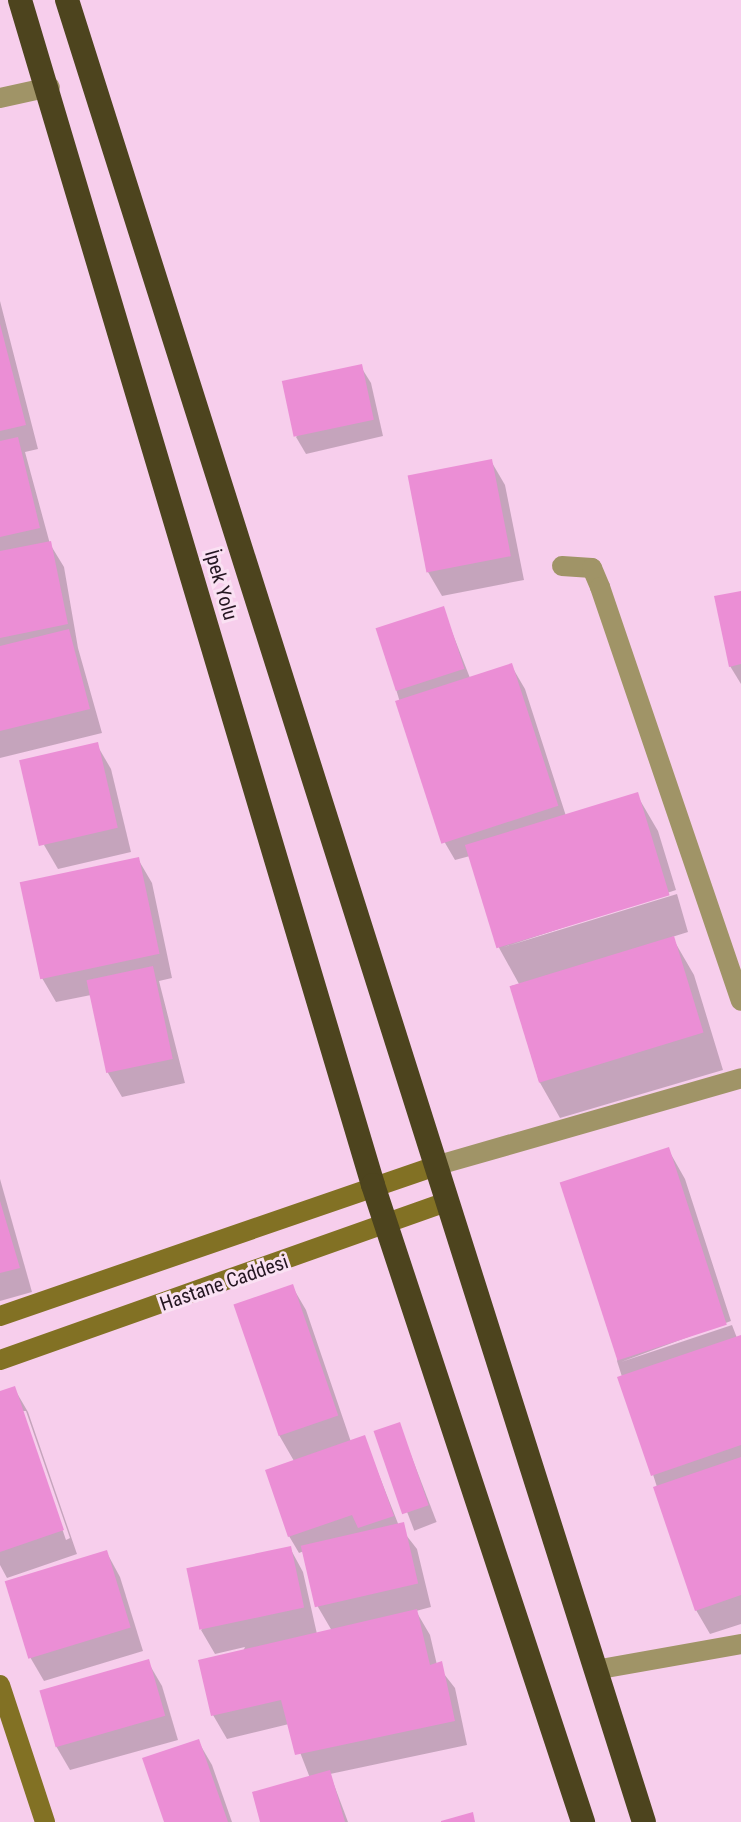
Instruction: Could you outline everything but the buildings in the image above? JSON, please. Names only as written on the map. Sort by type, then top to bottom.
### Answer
[{"type":"highway","name":"İpek Yolu","points":[[20,0],[50,87],[373,1185],[583,1822]]},
{"type":"highway","points":[[67,0],[644,1822]]},
{"type":"main road","points":[[0,1316],[435,1166]]},
{"type":"main road","name":"Hastane Caddesi","points":[[0,1360],[387,1226],[446,1202]]},
{"type":"main road","points":[[0,1685],[45,1822]]},
{"type":"street","points":[[0,98],[50,87]]},
{"type":"street","points":[[562,566],[592,568],[600,587],[741,1001]]},
{"type":"street","points":[[435,1166],[741,1078]]},
{"type":"street","points":[[595,1670],[741,1644]]}]
